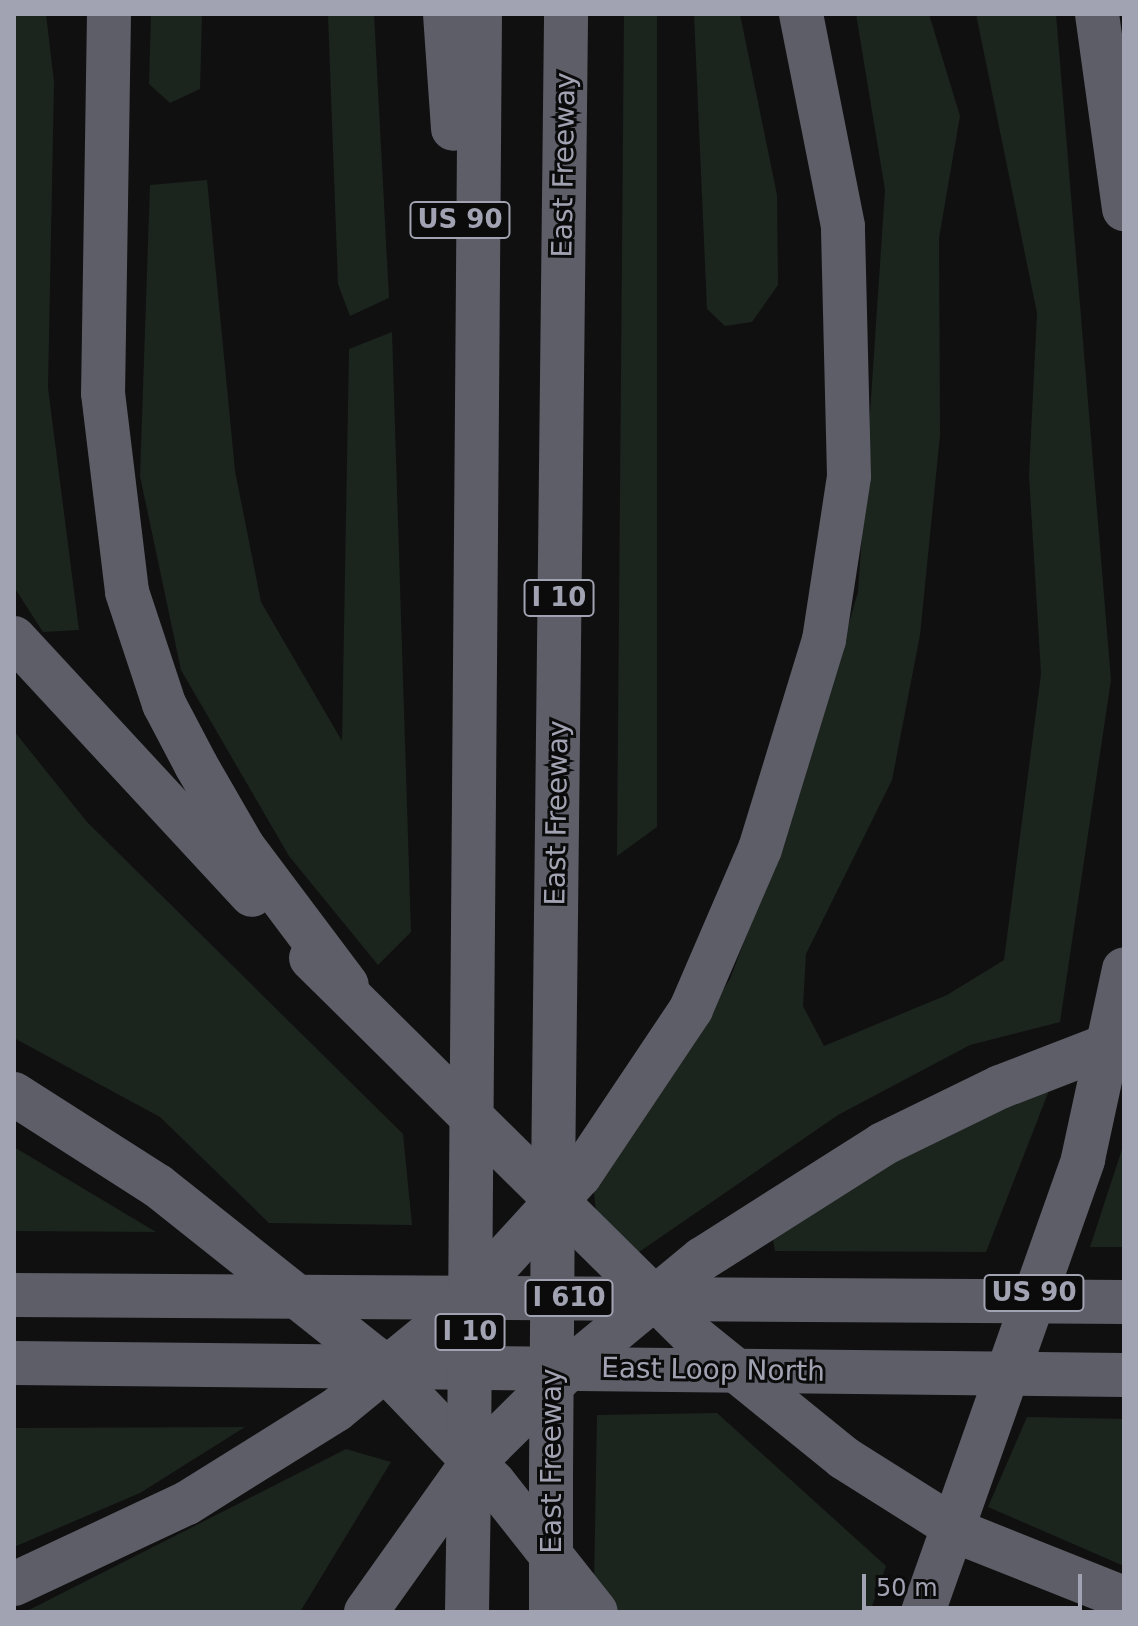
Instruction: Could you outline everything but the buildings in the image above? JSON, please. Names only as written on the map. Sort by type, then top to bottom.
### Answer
[{"type":"highway","points":[[109,14],[103,393],[127,592],[164,704],[196,765],[244,848],[317,953]]},
{"type":"highway","name":"US 90","points":[[445,14],[475,426]]},
{"type":"highway","name":"I 10","points":[[467,1612],[480,14]]},
{"type":"highway","name":"East Freeway","points":[[551,1612],[566,14]]},
{"type":"highway","points":[[14,1584],[187,1503],[336,1410],[443,1322],[580,1175],[676,1034],[733,923],[824,640],[849,476],[843,226],[801,14]]},
{"type":"highway","points":[[1097,14],[1124,209]]},
{"type":"highway","points":[[14,638],[317,953],[356,1000],[691,1334],[844,1458],[968,1536],[1124,1598]]},
{"type":"highway","name":"US 90","points":[[923,1612],[1083,1159],[1124,969]]},
{"type":"highway","points":[[366,1612],[469,1467],[564,1373],[702,1259],[895,1138],[1124,1039]]},
{"type":"highway","points":[[14,1094],[158,1186],[373,1357],[494,1483],[596,1612]]},
{"type":"highway","name":"I 610","points":[[14,1295],[1124,1302]]},
{"type":"highway","name":"East Loop North","points":[[14,1363],[1124,1375]]},
{"type":"shaded area","points":[[14,14],[46,14],[54,82],[48,388],[79,630],[43,632],[14,587]]},
{"type":"shaded area","points":[[151,14],[202,14],[200,89],[170,103],[149,84]]},
{"type":"shaded area","points":[[328,14],[374,14],[389,298],[350,316],[338,284]]},
{"type":"shaded area","points":[[624,14],[657,14],[657,827],[617,856]]},
{"type":"shaded area","points":[[694,14],[740,14],[777,195],[778,285],[752,322],[725,326],[707,309]]},
{"type":"shaded area","points":[[856,14],[929,14],[960,116],[939,238],[940,435],[920,635],[892,780],[806,954],[803,1006],[824,1046],[947,995],[1004,960],[1041,674],[1029,475],[1037,313],[976,14],[1056,14],[1111,680],[1060,1022],[970,1045],[838,1115],[639,1252],[596,1211],[593,1185],[730,979],[798,800],[858,592],[885,190]]},
{"type":"shaded area","points":[[207,180],[235,471],[261,602],[342,741],[349,349],[392,332],[411,932],[378,965],[289,856],[181,670],[140,476],[150,185]]},
{"type":"shaded area","points":[[14,731],[87,822],[403,1134],[412,1225],[269,1223],[160,1117],[14,1038]]},
{"type":"shaded area","points":[[1050,1088],[986,1252],[775,1251],[773,1239],[941,1132]]},
{"type":"shaded area","points":[[1124,1143],[1124,1247],[1090,1247]]},
{"type":"shaded area","points":[[14,1147],[156,1232],[14,1231]]},
{"type":"shaded area","points":[[717,1413],[886,1566],[870,1612],[615,1612],[594,1587],[597,1415]]},
{"type":"shaded area","points":[[1027,1417],[1124,1419],[1124,1566],[988,1507]]},
{"type":"shaded area","points":[[245,1427],[140,1493],[14,1547],[14,1428]]},
{"type":"shaded area","points":[[346,1449],[391,1462],[300,1612],[25,1612]]}]
